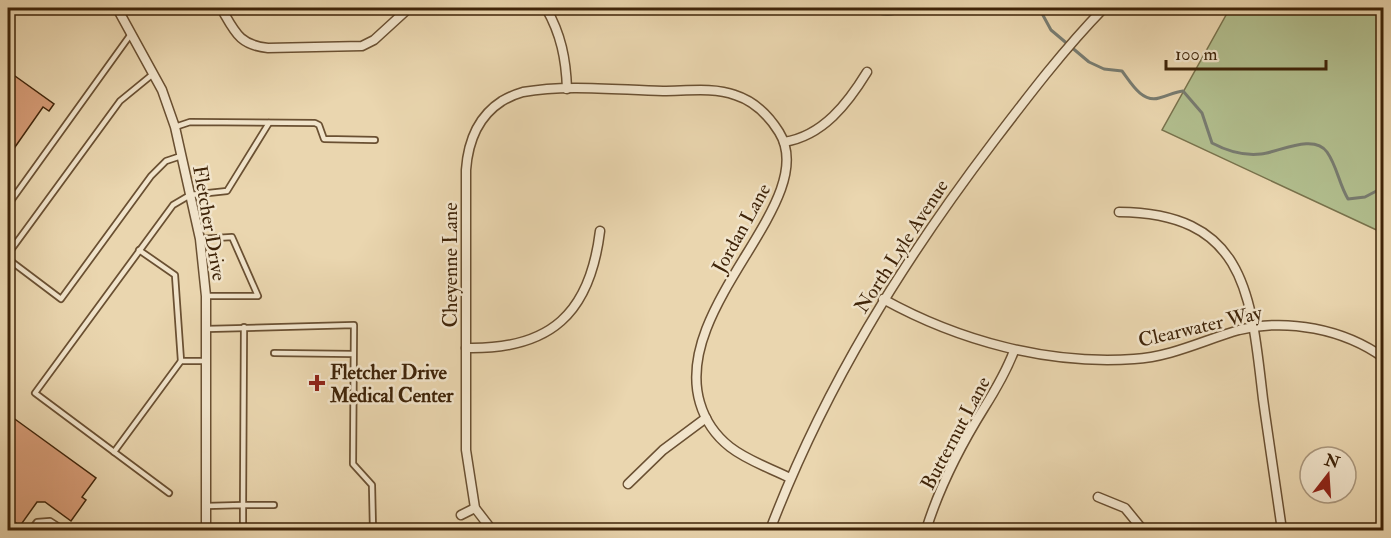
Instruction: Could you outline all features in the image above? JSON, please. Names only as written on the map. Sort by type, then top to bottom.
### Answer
[{"type":"street","name":"Fletcher Drive","points":[[117,8],[162,90],[175,126],[200,239],[206,296],[206,531]]},
{"type":"street","points":[[221,8],[243,41],[254,46],[275,48],[362,46],[374,40],[409,8]]},
{"type":"street","points":[[546,8],[556,26],[565,55],[567,89],[727,93],[756,106],[773,123],[784,142],[802,137],[830,120],[852,97],[867,72]]},
{"type":"street","name":"North Lyle Avenue","points":[[770,531],[790,478],[826,401],[884,299],[948,201],[1066,49],[1104,8]]},
{"type":"street","name":"Cheyenne Lane","points":[[492,531],[475,508],[466,450],[466,170],[470,142],[482,119],[503,101],[519,93],[567,89]]},
{"type":"street","name":"Jordan Lane","points":[[784,142],[787,163],[782,193],[710,319],[698,347],[695,376],[706,418],[729,446],[753,461],[790,478]]},
{"type":"street","points":[[1119,212],[1164,217],[1203,234],[1217,245],[1238,270],[1245,286],[1254,328],[1282,531]]},
{"type":"street","points":[[466,348],[516,345],[534,339],[555,326],[575,306],[591,279],[600,231]]},
{"type":"street","name":"Clearwater Way","points":[[884,299],[930,321],[1014,351],[1075,359],[1135,359],[1175,353],[1235,332],[1279,326],[1315,329],[1352,341],[1383,358]]},
{"type":"street","name":"Butternut Lane","points":[[926,531],[939,496],[962,447],[1006,373],[1014,351]]},
{"type":"street","points":[[628,484],[663,450],[706,418]]},
{"type":"street","points":[[1098,497],[1125,508],[1143,531]]},
{"type":"street","points":[[461,515],[475,508]]},
{"type":"lane","points":[[8,205],[131,34]]},
{"type":"lane","points":[[153,74],[120,102],[8,257],[61,299],[154,171],[166,161],[181,156]]},
{"type":"lane","points":[[175,126],[190,122],[315,123],[319,125],[324,139],[375,140]]},
{"type":"lane","points":[[169,493],[35,393],[173,205],[190,195],[226,191],[269,123]]},
{"type":"lane","points":[[200,239],[232,237],[258,296],[206,296]]},
{"type":"lane","points":[[114,452],[181,361],[175,275],[140,250]]},
{"type":"lane","points":[[206,329],[354,325],[353,464],[372,485],[373,531]]},
{"type":"lane","points":[[243,531],[244,327]]},
{"type":"lane","points":[[274,353],[353,354]]},
{"type":"lane","points":[[181,361],[206,361]]},
{"type":"lane","points":[[206,506],[274,505]]},
{"type":"lane","points":[[31,531],[36,522],[50,521],[64,531]]},
{"type":"green space","points":[[1230,8],[1383,8],[1384,134],[1378,148],[1383,153],[1383,233],[1162,130]]},
{"type":"building","points":[[8,71],[54,104],[49,111],[43,107],[8,157]]},
{"type":"building","points":[[12,417],[96,478],[82,497],[86,500],[71,521],[45,502],[37,502],[20,526],[8,517],[8,423]]},
{"type":"waterway","points":[[870,8],[881,14],[898,13],[915,8]]},
{"type":"waterway","points":[[1039,8],[1051,30],[1089,62],[1104,69],[1122,71],[1133,86],[1147,98],[1153,99],[1183,91],[1202,113],[1212,143],[1248,154],[1268,153],[1296,145],[1314,144],[1327,152],[1348,199],[1365,197],[1384,187]]},
{"type":"place","name":"Fletcher Drive Medical Center","points":[[317,383]]}]
